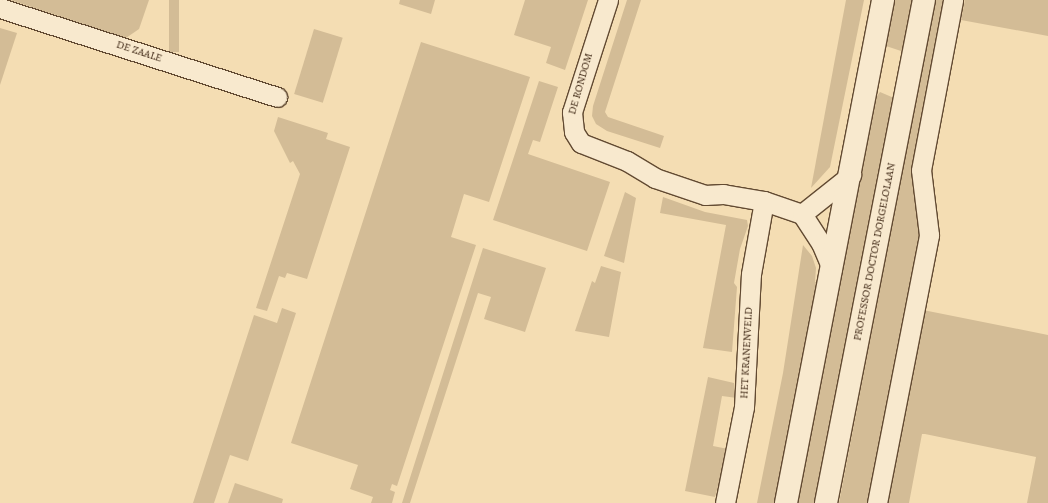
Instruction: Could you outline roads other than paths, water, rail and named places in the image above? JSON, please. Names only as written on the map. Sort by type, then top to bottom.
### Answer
[{"type":"main road","points":[[786,503],[851,175],[883,0]]},
{"type":"main road","name":"PROFESSOR DOCTOR DORGELOLAAN","points":[[826,503],[924,0]]},
{"type":"street","name":"DE RONDOM","points":[[608,0],[574,102],[572,126],[581,143],[627,161],[654,165],[700,179],[723,194],[764,201],[802,214]]},
{"type":"street","points":[[877,503],[929,235],[921,170],[953,0]]},
{"type":"street","name":"DE ZAALE","points":[[0,8],[277,97]]},
{"type":"street","points":[[832,269],[820,243],[802,214],[851,175]]},
{"type":"street","name":"HET KRANENVELD","points":[[725,503],[744,407],[751,274],[764,201]]}]
